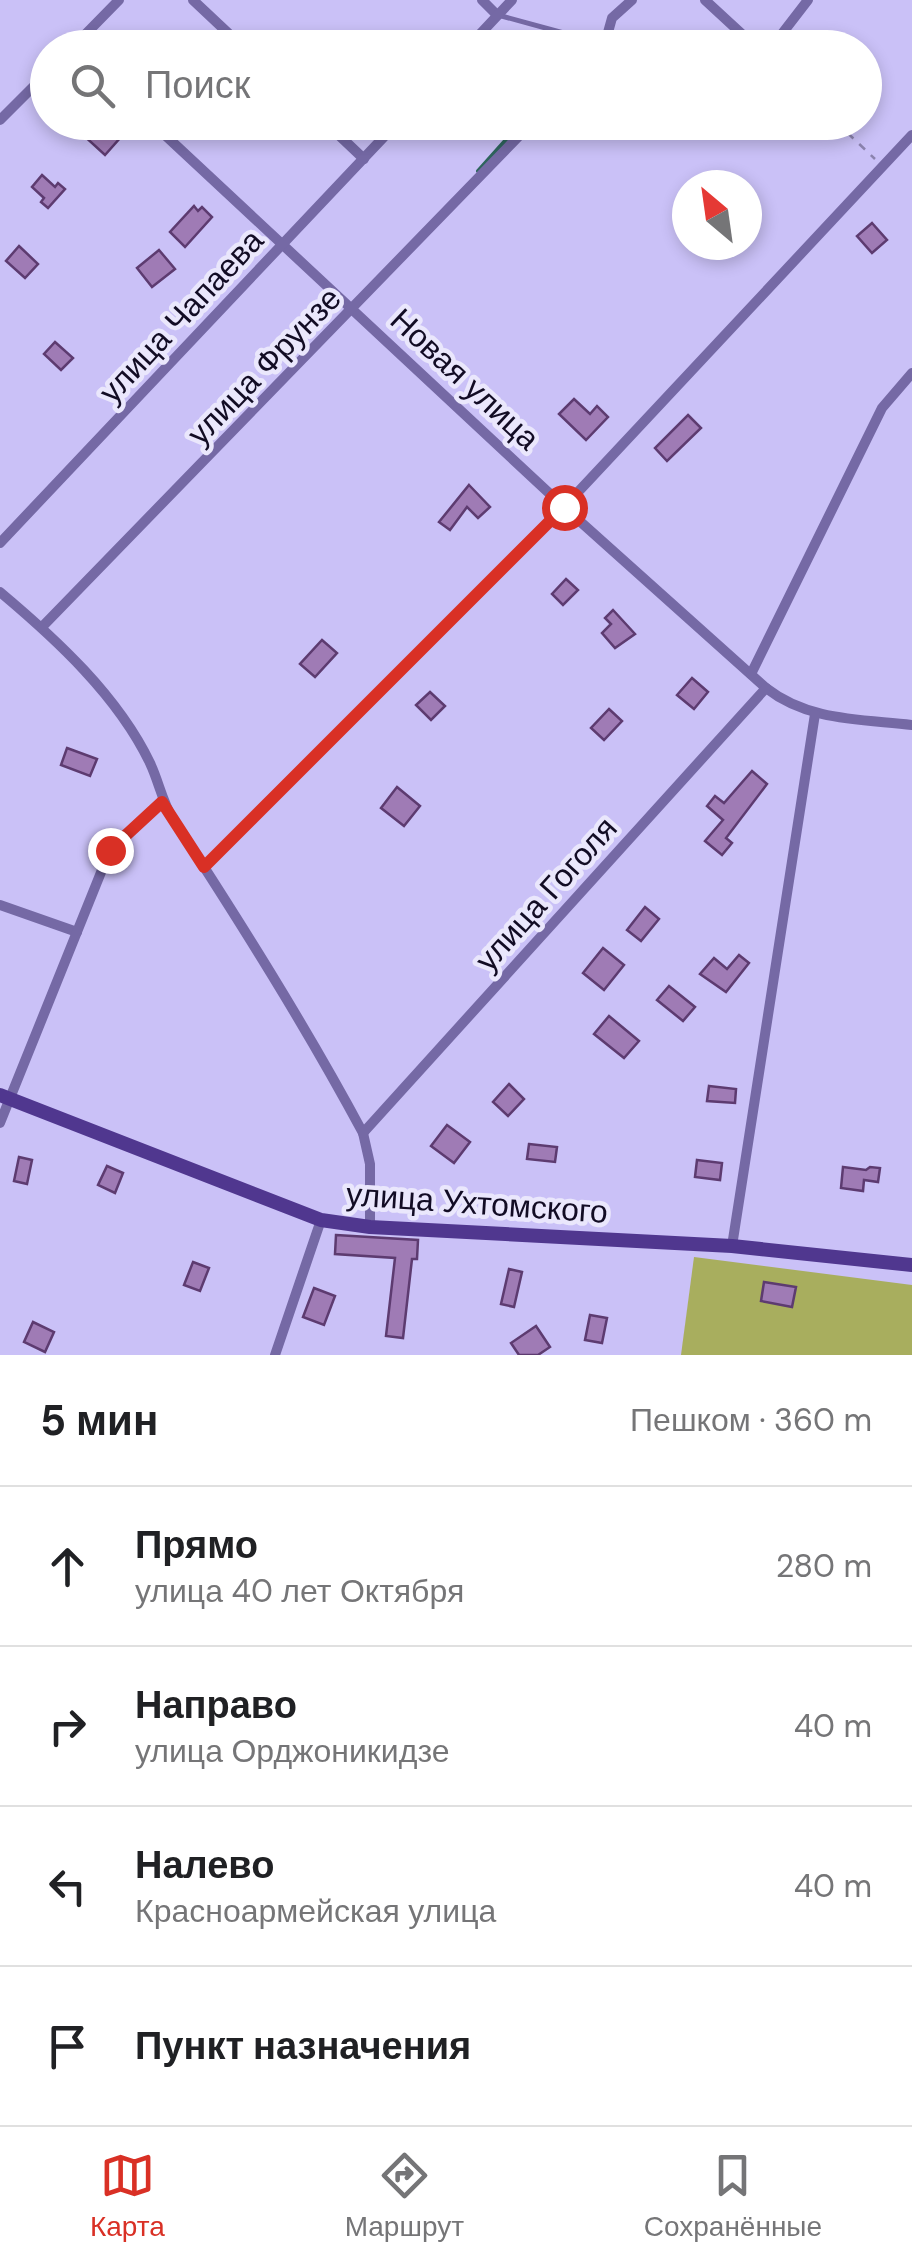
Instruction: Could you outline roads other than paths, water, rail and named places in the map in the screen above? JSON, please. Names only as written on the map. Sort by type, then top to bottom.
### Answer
[{"type":"main road","name":"улица Ухтомского","points":[[5,1097],[321,1220],[370,1228],[732,1246],[912,1265]]},
{"type":"street","points":[[90,30],[119,0]]},
{"type":"street","points":[[193,0],[225,30]]},
{"type":"street","points":[[482,0],[497,15]]},
{"type":"street","points":[[483,30],[512,0]]},
{"type":"street","points":[[609,30],[612,18],[632,0]]},
{"type":"street","points":[[705,0],[738,30]]},
{"type":"street","points":[[784,30],[808,0]]},
{"type":"street","points":[[0,120],[30,90]]},
{"type":"street","points":[[204,867],[564,507],[912,134]]},
{"type":"street","name":"Новая улица","points":[[172,140],[564,507],[766,688],[815,714],[912,725]]},
{"type":"street","points":[[344,140],[364,159]]},
{"type":"street","name":"улица Чапаева","points":[[0,544],[381,140]]},
{"type":"street","name":"улица Фрунзе","points":[[42,628],[515,140]]},
{"type":"street","points":[[751,674],[882,408],[912,373]]},
{"type":"street","points":[[0,592],[42,628],[108,698],[150,764],[162,802],[252,940],[363,1133],[370,1164],[370,1228]]},
{"type":"street","name":"улица Гоголя","points":[[363,1133],[766,688]]},
{"type":"street","points":[[732,1246],[815,714]]},
{"type":"street","points":[[0,1124],[5,1097],[110,850],[162,802]]},
{"type":"street","points":[[0,906],[77,932]]},
{"type":"street","points":[[275,1355],[321,1220]]},
{"type":"lane","points":[[497,15],[552,30]]},
{"type":"waterway","points":[[478,171],[506,140]]}]
